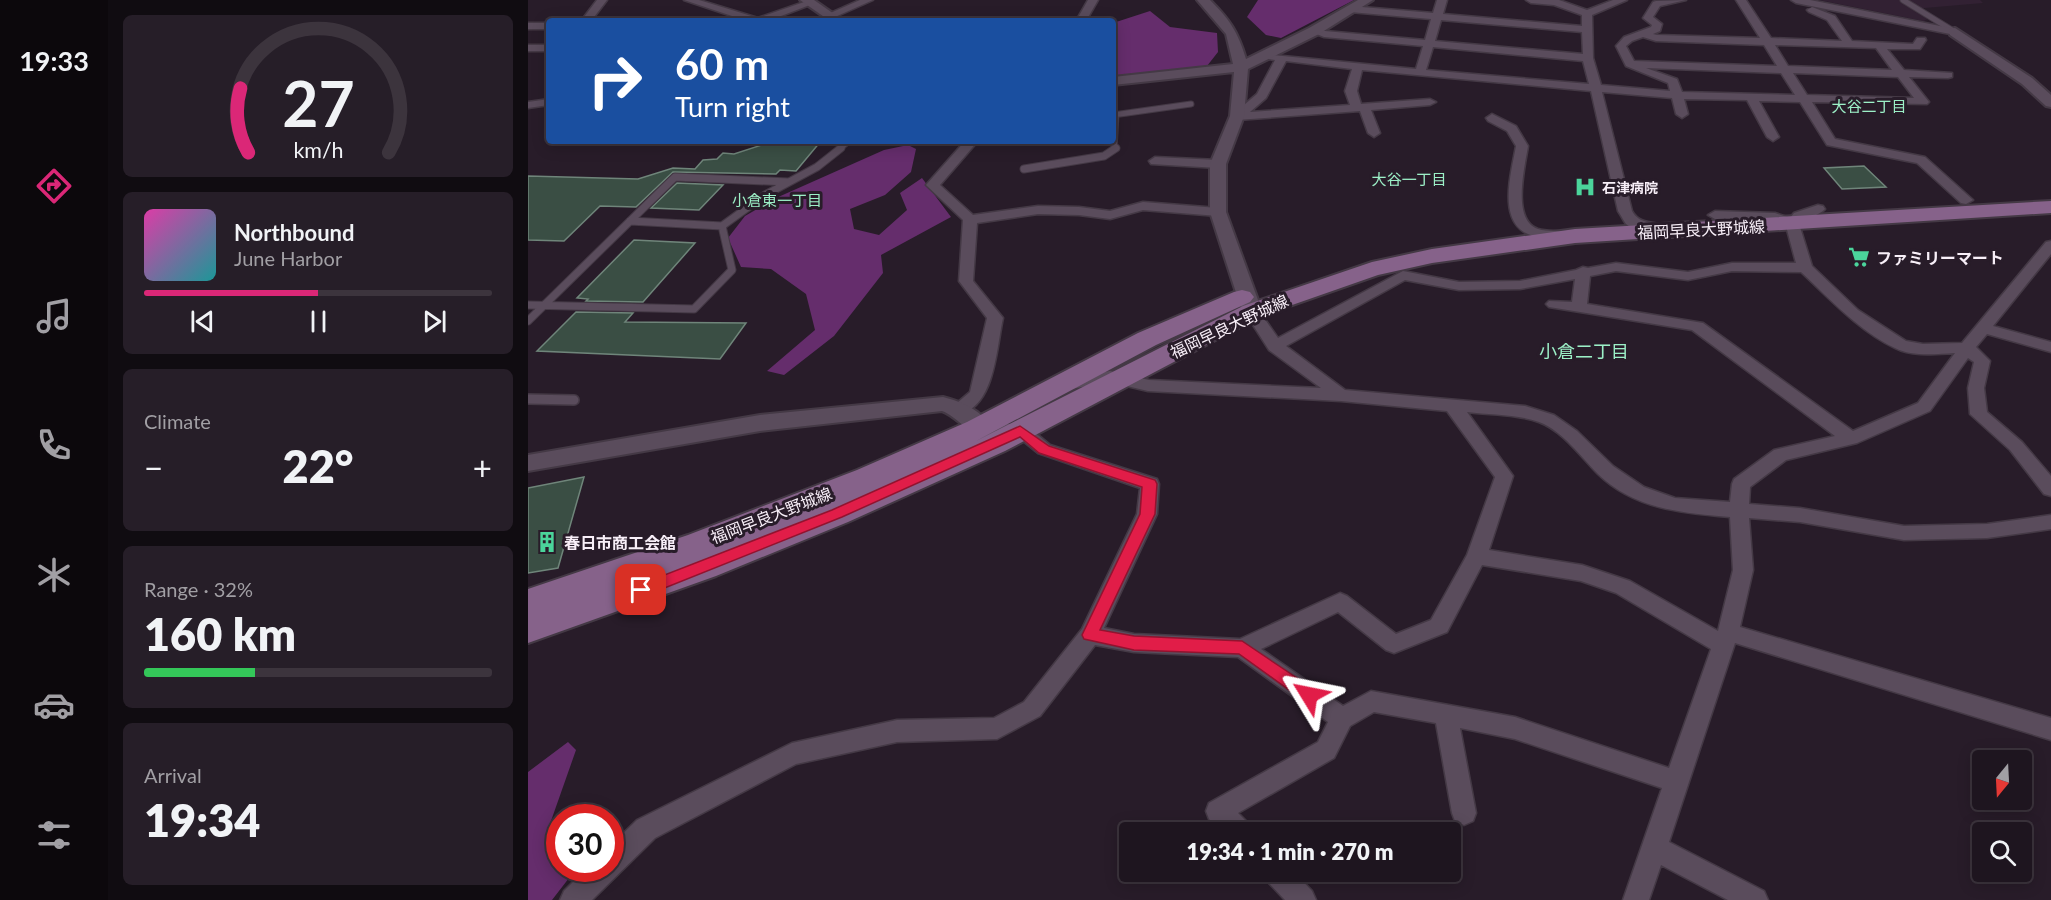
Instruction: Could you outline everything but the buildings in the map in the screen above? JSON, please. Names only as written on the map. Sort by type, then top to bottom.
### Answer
[{"type":"main road","name":"福岡早良大野城線","points":[[528,603],[597,581],[775,516],[944,444],[970,418],[1057,386],[1137,344],[1248,303],[1372,269],[1517,236],[1624,227],[1715,215],[2051,195]]},
{"type":"main road","name":"福岡早良大野城線","points":[[1517,236],[1575,236],[1624,227],[1686,230],[2051,207]]},
{"type":"main road","name":"福岡早良大野城線","points":[[528,629],[716,563],[995,444],[1123,377],[1248,303]]},
{"type":"street","points":[[588,18],[602,0]]},
{"type":"street","points":[[689,0],[748,18]]},
{"type":"street","points":[[766,18],[808,1],[834,18],[868,0]]},
{"type":"street","points":[[1084,18],[1093,0]]},
{"type":"street","points":[[1203,0],[1221,18],[1232,34],[1241,67],[1237,116],[1218,164],[1218,212],[1248,303],[1275,346],[1341,395]]},
{"type":"street","points":[[1116,81],[1241,67],[1267,56],[1367,0]]},
{"type":"street","points":[[1420,73],[1442,0]]},
{"type":"street","points":[[1531,0],[1555,2],[1587,13],[1622,0]]},
{"type":"street","points":[[1681,0],[1656,4],[1648,18],[1657,24],[1656,29],[1628,39],[1621,46],[1630,64],[1641,72],[1673,81],[1682,114]]},
{"type":"street","points":[[1741,0],[1831,142],[1921,160],[1966,200]]},
{"type":"street","points":[[1799,1],[1816,13],[1832,18],[1849,44]]},
{"type":"street","points":[[1799,1],[1955,32],[2026,81],[2051,103]]},
{"type":"street","points":[[1350,9],[1587,28]]},
{"type":"street","points":[[1587,13],[1587,58],[1613,154],[1625,211],[1624,227]]},
{"type":"street","points":[[528,26],[546,26]]},
{"type":"street","points":[[1314,31],[1324,34],[1587,58]]},
{"type":"street","points":[[1643,34],[1656,38],[1916,47],[1921,40]]},
{"type":"street","points":[[1267,56],[1420,73],[1676,95],[1923,102],[1878,45]]},
{"type":"street","points":[[528,48],[546,48]]},
{"type":"street","points":[[1237,116],[1262,96],[1281,58]]},
{"type":"street","points":[[1630,64],[1948,75]]},
{"type":"street","points":[[1358,66],[1351,91],[1374,133]]},
{"type":"street","points":[[1751,97],[1773,137]]},
{"type":"street","points":[[528,105],[546,102]]},
{"type":"street","points":[[1237,116],[1430,102]]},
{"type":"street","points":[[1492,118],[1512,129],[1522,146],[1514,191],[1518,217],[1517,236]]},
{"type":"street","points":[[969,144],[933,185],[970,219],[1038,210],[1079,211],[1110,215],[1143,206],[1218,212]]},
{"type":"street","points":[[1155,161],[1218,164]]},
{"type":"street","points":[[1792,224],[1799,216],[1818,209]]},
{"type":"street","points":[[1715,215],[1775,217],[1792,224]]},
{"type":"street","points":[[528,463],[759,423],[943,404],[970,418],[972,401],[978,393],[995,318],[966,281],[970,219]]},
{"type":"street","points":[[1792,224],[1805,268],[1853,313],[1900,345],[1923,349],[1966,348],[1982,361],[1976,388],[1980,414],[2016,446],[2051,489]]},
{"type":"street","points":[[1636,900],[1726,638],[1743,570],[1739,511],[1741,484],[1780,455],[1851,439],[1924,408],[1966,348],[2051,245]]},
{"type":"street","points":[[1275,346],[1403,274],[1458,286],[1520,285],[1583,271],[1616,267],[1688,276],[1732,267],[1805,268]]},
{"type":"street","points":[[1579,308],[1583,271]]},
{"type":"street","points":[[1554,304],[1697,326],[1851,439]]},
{"type":"street","points":[[1983,328],[2051,346]]},
{"type":"street","points":[[1057,386],[1104,375],[1123,377],[1148,385],[1341,395],[1525,412],[1548,419],[1571,435],[1606,471],[1637,492],[1674,505],[1800,515],[1904,533],[1987,531],[2051,522]]},
{"type":"street","points":[[1090,635],[1134,643],[1242,648],[1340,602],[1394,644],[1439,627],[1477,556],[1504,476],[1452,405]]},
{"type":"street","points":[[624,850],[646,829],[792,754],[897,731],[997,728],[1032,709],[1090,635],[1147,514],[1150,484],[1044,449],[1020,430],[1004,430],[944,444]]},
{"type":"street","points":[[1477,556],[1581,573],[1623,587],[1726,638],[2051,729]]},
{"type":"street","points":[[1242,648],[1342,719]]},
{"type":"street","points":[[1229,822],[1218,811],[1326,750],[1342,719],[1371,701],[1515,728],[1676,781]]},
{"type":"street","points":[[1446,715],[1464,813]]},
{"type":"street","points":[[1654,848],[1755,900]]},
{"type":"street","points":[[573,900],[592,882]]},
{"type":"street","points":[[1286,882],[1303,900]]},
{"type":"lane","points":[[1903,0],[1955,32]]},
{"type":"lane","points":[[1116,115],[1191,104]]},
{"type":"lane","points":[[630,221],[722,226],[765,195],[817,167],[845,144]]},
{"type":"lane","points":[[1024,169],[1104,156],[1116,148],[1116,144]]},
{"type":"lane","points":[[528,321],[675,177],[790,182]]},
{"type":"lane","points":[[528,305],[694,309],[732,270],[722,226]]},
{"type":"lane","points":[[528,399],[574,400]]},
{"type":"shaded area","points":[[1258,0],[1354,0],[1281,38],[1266,35],[1247,17]]},
{"type":"shaded area","points":[[1819,0],[1980,0],[1983,3],[1913,9],[1931,18],[1923,21]]},
{"type":"shaded area","points":[[1150,11],[1170,27],[1217,33],[1218,52],[1207,66],[1116,76],[1116,22]]},
{"type":"shaded area","points":[[908,145],[916,149],[911,172],[885,195],[850,209],[854,229],[879,235],[907,210],[900,193],[922,178],[951,217],[881,255],[883,273],[834,336],[784,375],[767,371],[815,330],[806,294],[771,269],[741,267],[728,238],[745,216],[776,198],[884,150]]},
{"type":"shaded area","points":[[568,742],[576,750],[557,804],[546,804],[546,882],[566,882],[552,900],[528,900],[528,772]]},
{"type":"place","name":"石津病院","points":[[1585,187]]},
{"type":"place","name":"ファミリーマート","points":[[1859,257]]},
{"type":"place","name":"春日市商工会館","points":[[547,542]]},
{"type":"district","name":"大谷二丁目","points":[[1869,106]]},
{"type":"district","name":"大谷一丁目","points":[[1409,179]]},
{"type":"district","name":"小倉東一丁目","points":[[777,200]]},
{"type":"district","name":"小倉二丁目","points":[[1584,351]]},
{"type":"route","points":[[641,590],[837,514],[995,444],[1020,430],[1044,449],[1150,484],[1147,514],[1090,635],[1134,643],[1242,648],[1309,695]]}]
